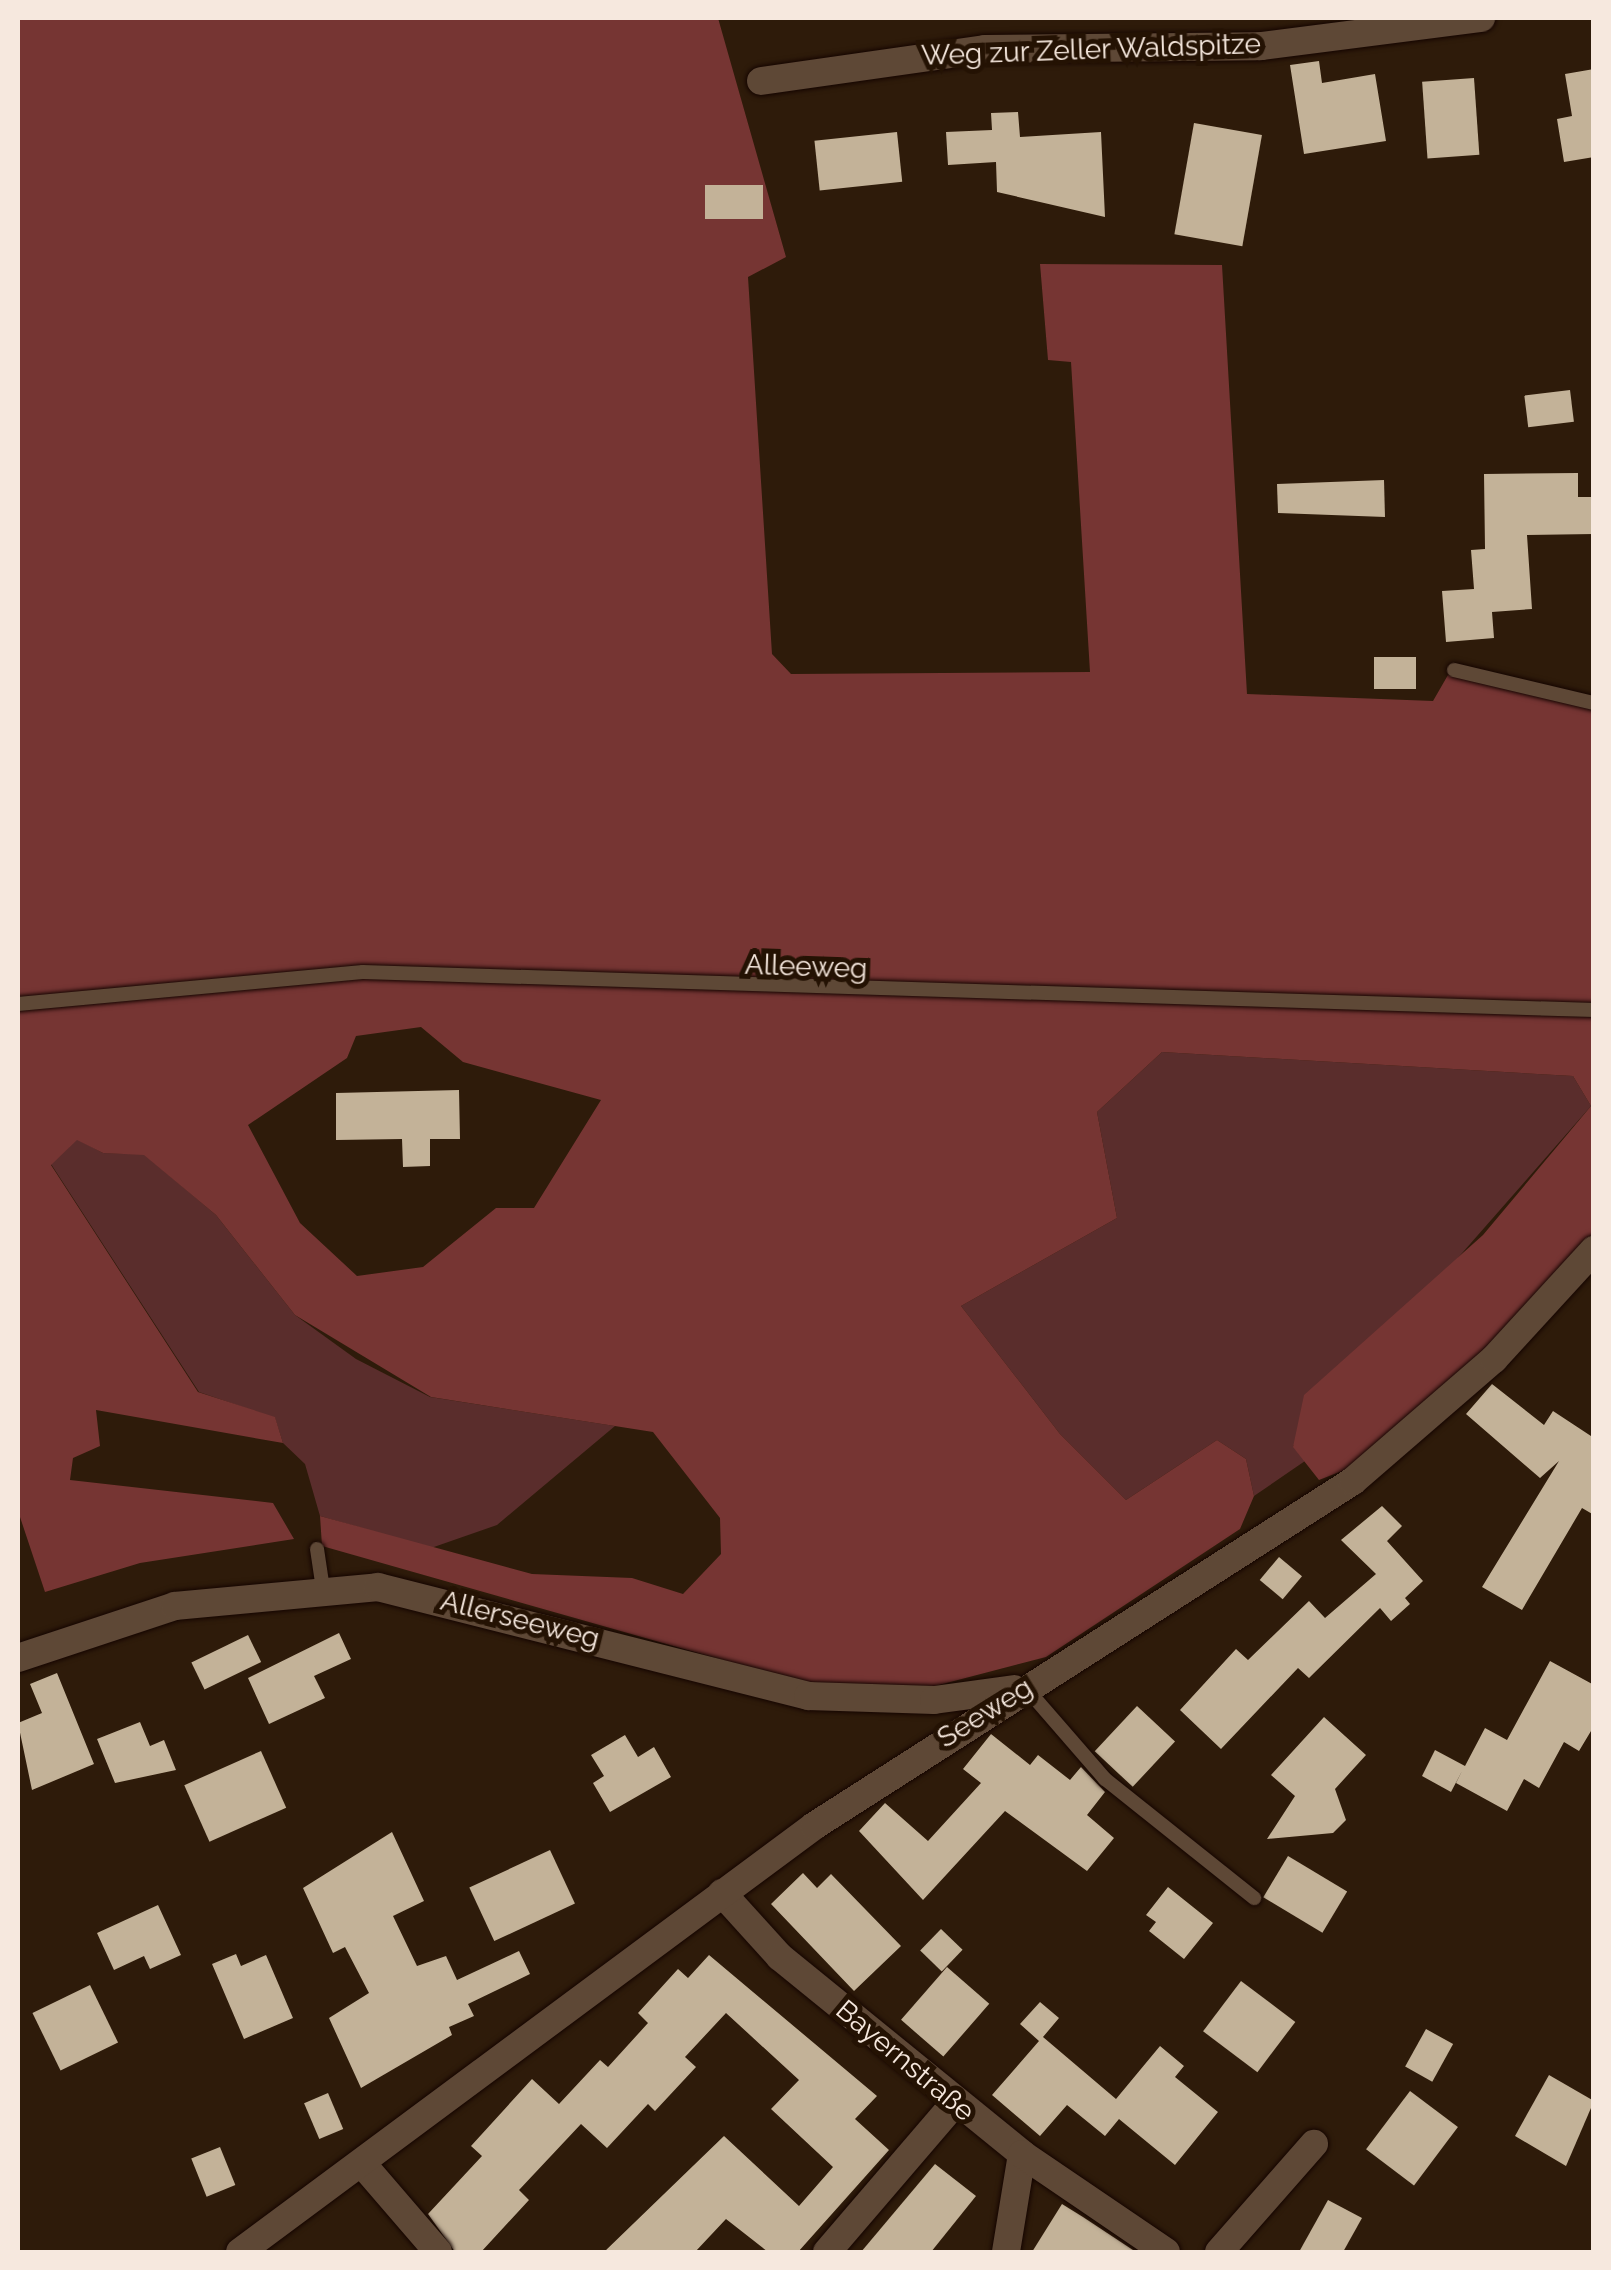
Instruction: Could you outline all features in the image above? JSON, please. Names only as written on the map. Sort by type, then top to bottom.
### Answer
[{"type":"street","name":"Weg zur Zeller Waldspitze","points":[[761,80],[985,49],[1260,46],[1481,18]]},
{"type":"street","name":"Seeweg","points":[[240,2252],[364,2167],[722,1894],[1025,1688],[1353,1481],[1494,1359],[1594,1250]]},
{"type":"street","name":"Allerseeweg","points":[[18,1658],[175,1606],[323,1589],[378,1587],[496,1612],[808,1696],[934,1700],[1025,1688]]},
{"type":"street","name":"Bayernstraße","points":[[722,1894],[780,1957],[954,2104],[1166,2252]]},
{"type":"street","points":[[827,2252],[954,2104]]},
{"type":"street","points":[[1219,2252],[1314,2144]]},
{"type":"street","points":[[1006,2252],[1022,2154]]},
{"type":"street","points":[[364,2167],[438,2252]]},
{"type":"lane","points":[[1454,670],[1594,703]]},
{"type":"lane","name":"Alleeweg","points":[[18,1004],[363,972],[1594,1010]]},
{"type":"lane","points":[[317,1548],[323,1589]]},
{"type":"lane","points":[[1025,1688],[1105,1779],[1254,1898]]},
{"type":"shaded area","points":[[18,18],[718,18],[786,257],[748,277],[772,654],[791,674],[1090,672],[1071,362],[1048,360],[1040,264],[1222,265],[1247,694],[1433,701],[1448,675],[1593,709],[1593,1238],[1481,1359],[1360,1464],[1319,1480],[1293,1447],[1304,1395],[1483,1235],[1591,1106],[1573,1076],[1162,1052],[1097,1112],[1117,1218],[961,1306],[1060,1434],[1126,1500],[1217,1440],[1246,1459],[1254,1496],[1240,1529],[1046,1657],[935,1686],[818,1687],[322,1546],[320,1516],[532,1574],[632,1578],[683,1594],[721,1554],[720,1518],[653,1432],[431,1397],[295,1315],[216,1215],[144,1155],[103,1153],[77,1140],[51,1165],[198,1392],[275,1417],[283,1443],[96,1410],[100,1446],[73,1458],[70,1480],[273,1503],[294,1539],[140,1563],[45,1592],[18,1511]],"holes":[[[421,1027],[463,1062],[601,1100],[534,1208],[496,1208],[423,1267],[357,1276],[300,1223],[248,1125],[347,1058],[356,1036]]]},
{"type":"shaded area","points":[[1162,1052],[1573,1076],[1591,1106],[1293,1446],[1305,1461],[1254,1496],[1246,1459],[1217,1440],[1126,1500],[1060,1434],[961,1306],[1117,1218],[1097,1112]]},
{"type":"shaded area","points":[[77,1139],[103,1153],[144,1154],[216,1215],[295,1315],[356,1359],[430,1397],[615,1426],[497,1525],[431,1548],[320,1516],[305,1464],[283,1443],[275,1418],[199,1392],[51,1164]]},
{"type":"building","points":[[1319,61],[1322,83],[1375,74],[1386,141],[1304,154],[1290,65]]},
{"type":"building","points":[[1594,69],[1594,157],[1564,162],[1557,119],[1572,116],[1565,74]]},
{"type":"building","points":[[1474,78],[1479,155],[1427,158],[1422,82]]},
{"type":"building","points":[[1018,112],[1020,137],[1101,132],[1105,217],[997,192],[996,162],[948,165],[946,132],[992,130],[991,113]]},
{"type":"building","points":[[1194,123],[1262,135],[1242,246],[1174,234]]},
{"type":"building","points":[[897,132],[902,182],[820,190],[814,141]]},
{"type":"building","points":[[705,185],[763,185],[763,219],[705,219]]},
{"type":"building","points":[[1570,390],[1574,422],[1528,427],[1524,396]]},
{"type":"building","points":[[1578,473],[1578,497],[1594,497],[1594,534],[1527,535],[1532,609],[1492,612],[1494,638],[1446,642],[1442,591],[1474,589],[1471,550],[1485,549],[1484,474]]},
{"type":"building","points":[[1384,480],[1385,517],[1278,513],[1277,484]]},
{"type":"building","points":[[1374,657],[1416,657],[1416,689],[1374,689]]},
{"type":"building","points":[[459,1090],[460,1139],[430,1139],[430,1166],[403,1167],[402,1139],[336,1140],[336,1093]]},
{"type":"building","points":[[1492,1384],[1544,1425],[1553,1411],[1594,1438],[1594,1515],[1582,1508],[1522,1610],[1482,1587],[1559,1461],[1540,1478],[1466,1414]]},
{"type":"building","points":[[1382,1506],[1402,1526],[1387,1541],[1423,1581],[1405,1598],[1410,1604],[1391,1621],[1380,1608],[1309,1678],[1298,1668],[1221,1749],[1180,1710],[1236,1649],[1248,1660],[1309,1601],[1325,1618],[1376,1574],[1341,1540]]},
{"type":"building","points":[[1279,1557],[1302,1576],[1283,1599],[1260,1580]]},
{"type":"building","points":[[339,1633],[351,1659],[314,1676],[325,1698],[269,1724],[248,1678]]},
{"type":"building","points":[[248,1635],[261,1662],[205,1690],[191,1663]]},
{"type":"building","points":[[1550,1661],[1594,1685],[1594,1726],[1579,1751],[1564,1742],[1539,1788],[1524,1779],[1507,1811],[1456,1783],[1462,1771],[1451,1792],[1422,1776],[1435,1750],[1465,1766],[1485,1728],[1507,1740]]},
{"type":"building","points":[[57,1673],[94,1764],[32,1790],[18,1723],[42,1713],[30,1684]]},
{"type":"building","points":[[1137,1706],[1175,1741],[1133,1787],[1095,1751]]},
{"type":"building","points":[[1324,1717],[1366,1755],[1335,1789],[1346,1820],[1333,1833],[1267,1839],[1295,1796],[1271,1775]]},
{"type":"building","points":[[140,1722],[150,1746],[164,1740],[176,1770],[115,1783],[97,1739]]},
{"type":"building","points":[[991,1734],[1030,1765],[1038,1755],[1070,1780],[1081,1767],[1105,1792],[1087,1815],[1114,1838],[1087,1871],[1005,1811],[923,1900],[859,1831],[885,1803],[928,1841],[981,1783],[963,1769]]},
{"type":"building","points":[[625,1735],[638,1757],[654,1747],[671,1777],[610,1812],[593,1783],[604,1776],[591,1755]]},
{"type":"building","points":[[261,1751],[286,1808],[209,1842],[184,1785]]},
{"type":"building","points":[[392,1832],[424,1901],[393,1916],[417,1966],[446,1956],[457,1980],[519,1951],[530,1974],[468,2004],[474,2016],[449,2027],[452,2035],[361,2088],[329,2018],[369,1993],[345,1947],[333,1953],[303,1888]]},
{"type":"building","points":[[550,1850],[575,1903],[494,1941],[469,1888]]},
{"type":"building","points":[[1288,1856],[1347,1892],[1322,1933],[1263,1897]]},
{"type":"building","points":[[803,1873],[817,1888],[831,1874],[901,1946],[854,1991],[771,1904]]},
{"type":"building","points":[[1168,1887],[1213,1923],[1184,1959],[1149,1931],[1156,1922],[1146,1915]]},
{"type":"building","points":[[158,1905],[181,1955],[150,1969],[144,1956],[114,1970],[97,1933]]},
{"type":"building","points":[[941,1929],[963,1950],[942,1971],[920,1951]]},
{"type":"building","points":[[236,1954],[241,1966],[266,1955],[293,2018],[244,2039],[212,1964]]},
{"type":"building","points":[[709,1955],[877,2096],[855,2119],[889,2150],[798,2252],[768,2252],[726,2219],[695,2252],[604,2252],[724,2136],[799,2206],[833,2167],[771,2109],[799,2080],[726,2013],[685,2057],[696,2067],[655,2111],[648,2104],[607,2148],[581,2124],[519,2190],[529,2200],[481,2252],[455,2252],[428,2214],[482,2156],[471,2146],[532,2079],[559,2104],[600,2060],[608,2067],[648,2023],[638,2013],[678,1969],[688,1978]]},
{"type":"building","points":[[947,1967],[989,2004],[943,2057],[901,2020]]},
{"type":"building","points":[[1241,1981],[1295,2022],[1257,2072],[1203,2031]]},
{"type":"building","points":[[90,1985],[118,2043],[61,2071],[32,2013]]},
{"type":"building","points":[[1040,2002],[1059,2018],[1043,2037],[1116,2099],[1160,2046],[1184,2066],[1175,2077],[1218,2112],[1175,2165],[1119,2119],[1105,2136],[1067,2105],[1040,2136],[992,2095],[1039,2041],[1020,2024]]},
{"type":"building","points":[[1426,2029],[1453,2044],[1432,2082],[1405,2067]]},
{"type":"building","points":[[1549,2075],[1594,2101],[1566,2166],[1515,2136]]},
{"type":"building","points":[[1410,2091],[1458,2127],[1414,2185],[1366,2149]]},
{"type":"building","points":[[328,2093],[343,2129],[319,2139],[304,2103]]},
{"type":"building","points":[[220,2147],[235,2185],[207,2197],[191,2159]]},
{"type":"building","points":[[935,2164],[976,2196],[931,2252],[861,2252]]},
{"type":"building","points":[[1328,2200],[1362,2218],[1343,2252],[1299,2252]]},
{"type":"building","points":[[1062,2204],[1083,2217],[1136,2252],[1032,2252]]}]
